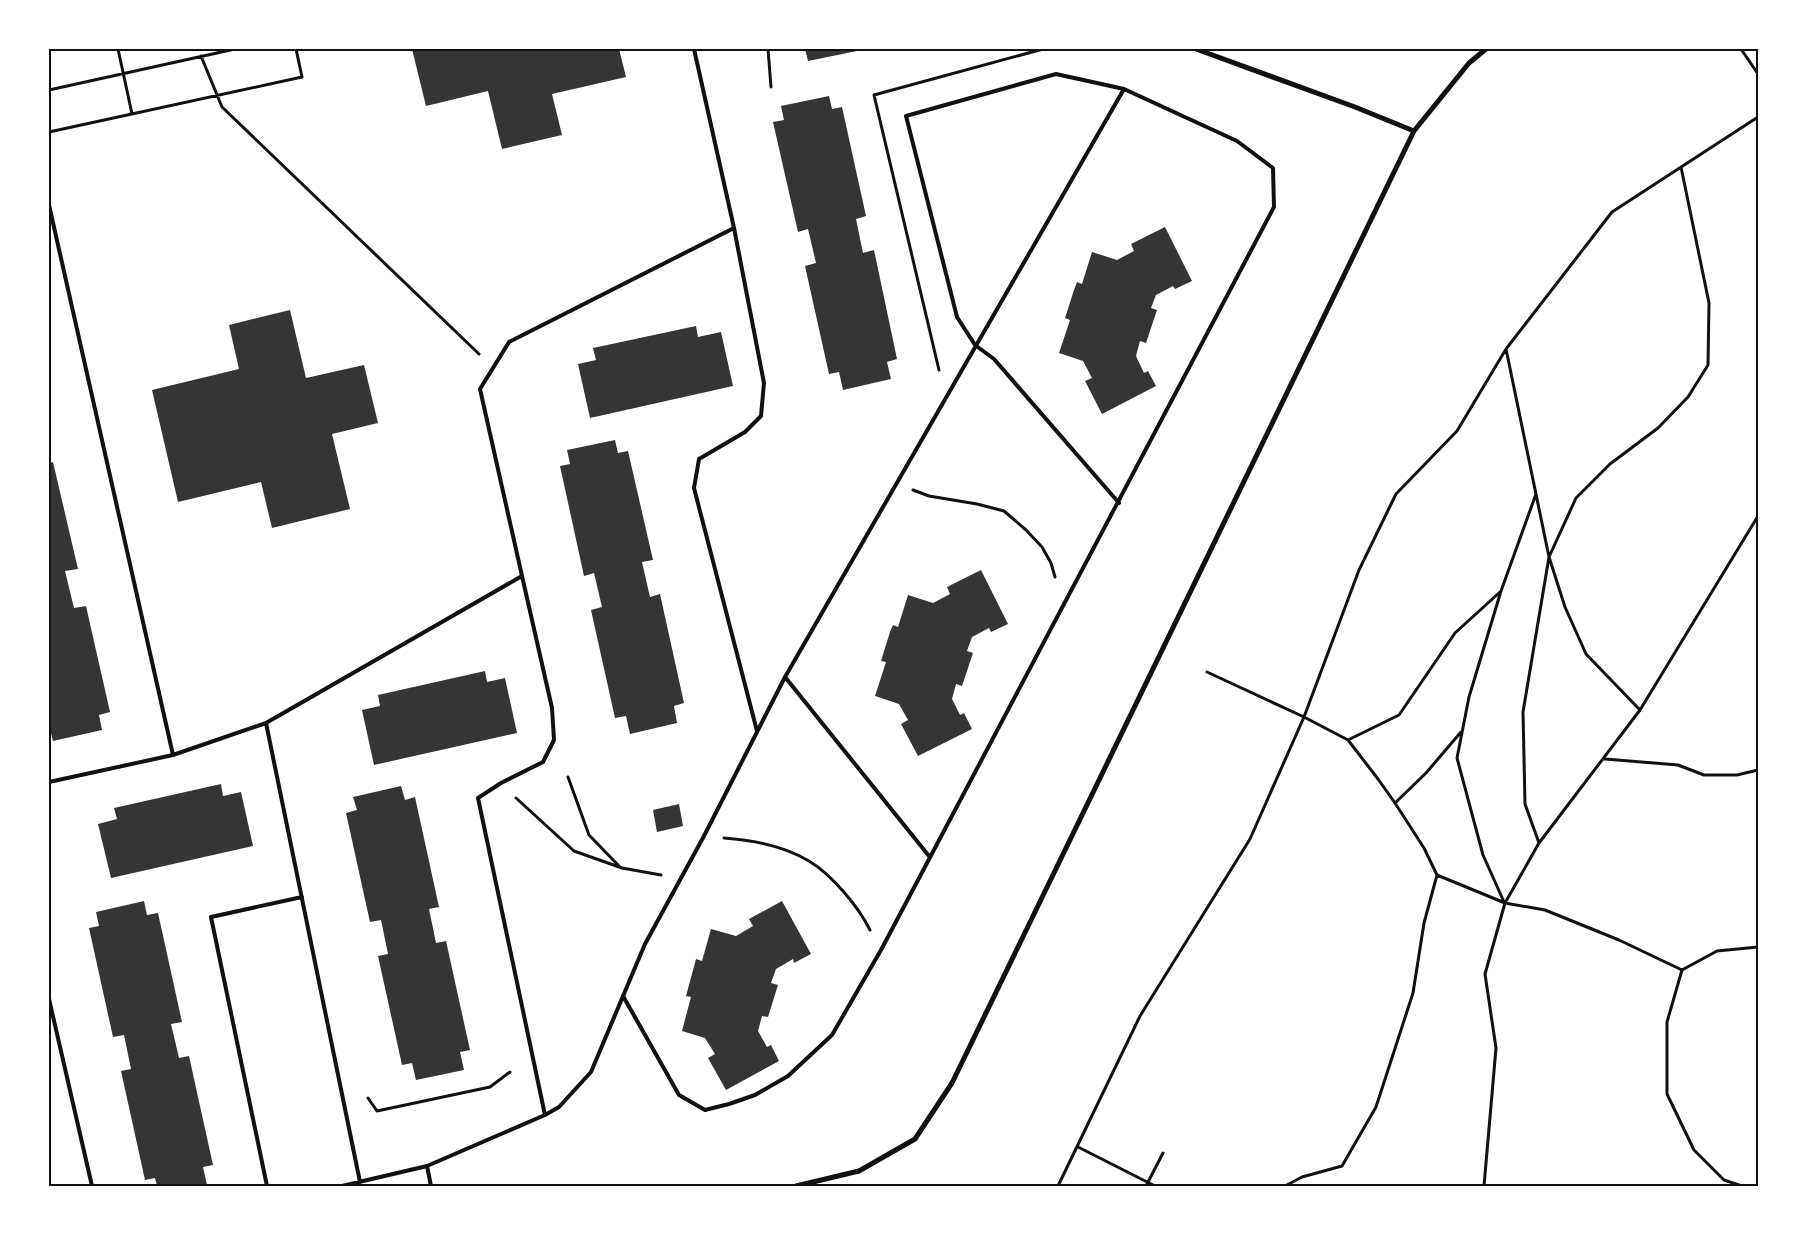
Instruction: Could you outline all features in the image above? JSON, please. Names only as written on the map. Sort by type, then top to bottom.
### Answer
[{"type":"street","points":[[1196,49],[1355,107],[1414,131]]},
{"type":"street","points":[[796,1186],[859,1171],[915,1139],[952,1084],[1414,131],[1469,63],[1486,49]]},
{"type":"lane","points":[[694,49],[734,228],[764,383],[761,416],[745,432],[699,459],[694,488],[757,732]]},
{"type":"lane","points":[[623,996],[679,1095],[705,1110],[755,1095],[788,1076],[832,1035],[881,950],[929,856],[1119,503],[1274,207],[1274,168],[1236,141],[1124,89],[1056,74],[906,116],[957,317],[975,345],[994,359],[1119,503]]},
{"type":"lane","points":[[342,1186],[427,1166],[545,1115],[559,1107],[591,1072],[645,944],[704,836],[785,677],[1124,89]]},
{"type":"lane","points":[[49,205],[173,755]]},
{"type":"lane","points":[[545,1115],[478,798],[501,783],[543,762],[554,740],[552,708],[480,389],[509,342],[734,228]]},
{"type":"lane","points":[[49,782],[173,755],[266,723],[522,576]]},
{"type":"lane","points":[[785,677],[929,856]]},
{"type":"lane","points":[[266,723],[360,1182]]},
{"type":"lane","points":[[267,1186],[211,917],[302,897]]},
{"type":"lane","points":[[49,999],[92,1186]]},
{"type":"lane","points":[[427,1166],[431,1186]]},
{"type":"path","points":[[118,49],[132,114]]},
{"type":"path","points":[[49,90],[235,49]]},
{"type":"path","points":[[49,132],[302,77],[296,49]]},
{"type":"path","points":[[768,49],[771,87]]},
{"type":"path","points":[[1740,49],[1758,74]]},
{"type":"path","points":[[201,56],[222,107],[493,368]]},
{"type":"path","points":[[1058,1186],[1140,1016],[1250,840],[1304,717],[1359,570],[1396,494],[1457,431],[1506,349],[1612,212],[1758,117]]},
{"type":"path","points":[[1539,844],[1525,804],[1523,712],[1549,557],[1576,498],[1610,464],[1658,428],[1688,397],[1708,364],[1709,303],[1681,168]]},
{"type":"path","points":[[1506,349],[1549,557],[1565,607],[1586,654],[1640,710]]},
{"type":"path","points":[[896,484],[929,496],[977,504],[1004,511],[1042,547],[1051,563],[1057,582],[1069,594]]},
{"type":"path","points":[[1505,903],[1483,855],[1457,758],[1469,697],[1501,591],[1536,493]]},
{"type":"path","points":[[1484,1186],[1496,1048],[1485,974],[1505,903],[1539,844],[1640,710],[1758,516]]},
{"type":"path","points":[[1348,740],[1399,715],[1455,633],[1501,591]]},
{"type":"path","points":[[1207,672],[1304,717],[1348,740],[1395,803],[1424,848],[1437,875],[1424,923],[1414,993],[1376,1107],[1342,1166],[1302,1177],[1285,1186]]},
{"type":"path","points":[[1395,803],[1426,773],[1462,731]]},
{"type":"path","points":[[1604,758],[1678,765],[1704,775],[1737,775],[1758,770]]},
{"type":"path","points":[[568,777],[589,835],[622,868]]},
{"type":"path","points":[[501,783],[574,851],[622,868],[681,878]]},
{"type":"path","points":[[704,836],[743,839],[777,847],[810,861],[835,883],[854,904],[881,950]]},
{"type":"path","points":[[1437,875],[1505,903],[1545,910],[1619,940],[1682,970]]},
{"type":"path","points":[[1742,1186],[1724,1180],[1694,1150],[1667,1094],[1667,1022],[1682,970],[1717,951],[1758,946]]},
{"type":"path","points":[[368,1098],[377,1111],[490,1087],[510,1072]]},
{"type":"path","points":[[1078,1147],[1147,1185],[1155,1186]]},
{"type":"path","points":[[1147,1185],[1163,1153]]},
{"type":"building","points":[[412,49],[619,49],[626,77],[552,94],[562,135],[502,149],[488,91],[426,106]]},
{"type":"building","points":[[805,49],[862,49],[862,50],[808,61]]},
{"type":"building","points":[[829,96],[832,109],[842,107],[866,216],[856,219],[863,253],[874,250],[897,359],[887,362],[891,379],[843,390],[839,372],[829,374],[805,266],[816,263],[808,229],[798,232],[773,122],[784,120],[781,106]]},
{"type":"building","points":[[1165,227],[1192,281],[1175,289],[1173,286],[1156,295],[1151,308],[1157,310],[1146,343],[1140,341],[1136,356],[1144,373],[1148,371],[1156,386],[1102,414],[1085,381],[1092,378],[1083,361],[1059,353],[1070,320],[1065,318],[1074,290],[1077,282],[1082,284],[1092,252],[1117,260],[1134,251],[1131,244]]},
{"type":"building","points":[[290,310],[306,378],[364,365],[378,423],[332,434],[350,509],[272,528],[261,482],[178,502],[152,390],[239,369],[229,325]]},
{"type":"building","points":[[696,326],[698,337],[721,332],[733,386],[590,418],[578,364],[596,360],[593,348]]},
{"type":"building","points":[[615,440],[618,453],[628,451],[653,560],[642,562],[650,597],[660,594],[684,703],[674,706],[677,723],[630,734],[626,716],[615,718],[591,610],[602,607],[594,573],[584,576],[560,466],[570,464],[567,450]]},
{"type":"building","points":[[53,462],[78,569],[65,571],[74,608],[86,606],[110,712],[99,715],[102,730],[53,741],[49,726],[49,463]]},
{"type":"building","points":[[981,570],[1008,624],[991,632],[989,628],[972,637],[967,651],[973,653],[962,686],[956,684],[952,699],[960,715],[964,713],[972,729],[918,756],[901,724],[908,720],[899,704],[875,696],[886,662],[881,661],[890,632],[893,625],[898,627],[908,595],[933,603],[950,594],[947,587]]},
{"type":"building","points":[[485,671],[487,682],[505,678],[517,733],[374,765],[362,710],[380,706],[378,695]]},
{"type":"building","points":[[221,784],[223,796],[241,792],[253,846],[111,878],[98,824],[117,819],[114,808]]},
{"type":"building","points":[[401,786],[405,800],[415,797],[439,907],[429,909],[436,943],[446,941],[470,1050],[460,1052],[464,1070],[416,1080],[412,1063],[402,1065],[378,956],[388,954],[381,920],[370,922],[346,813],[357,810],[353,797]]},
{"type":"building","points":[[679,804],[683,826],[657,832],[653,810]]},
{"type":"building","points":[[144,901],[147,915],[158,913],[182,1022],[171,1024],[179,1058],[189,1056],[213,1165],[203,1167],[207,1185],[157,1186],[155,1178],[145,1180],[121,1071],[131,1069],[124,1035],[113,1037],[89,928],[99,926],[96,912]]},
{"type":"building","points":[[782,901],[811,954],[794,963],[793,959],[776,969],[771,983],[778,985],[768,1017],[762,1016],[758,1031],[767,1047],[771,1045],[779,1061],[726,1090],[708,1058],[715,1054],[705,1038],[682,1031],[691,997],[686,996],[696,959],[702,961],[711,929],[736,936],[753,926],[749,919]]}]
